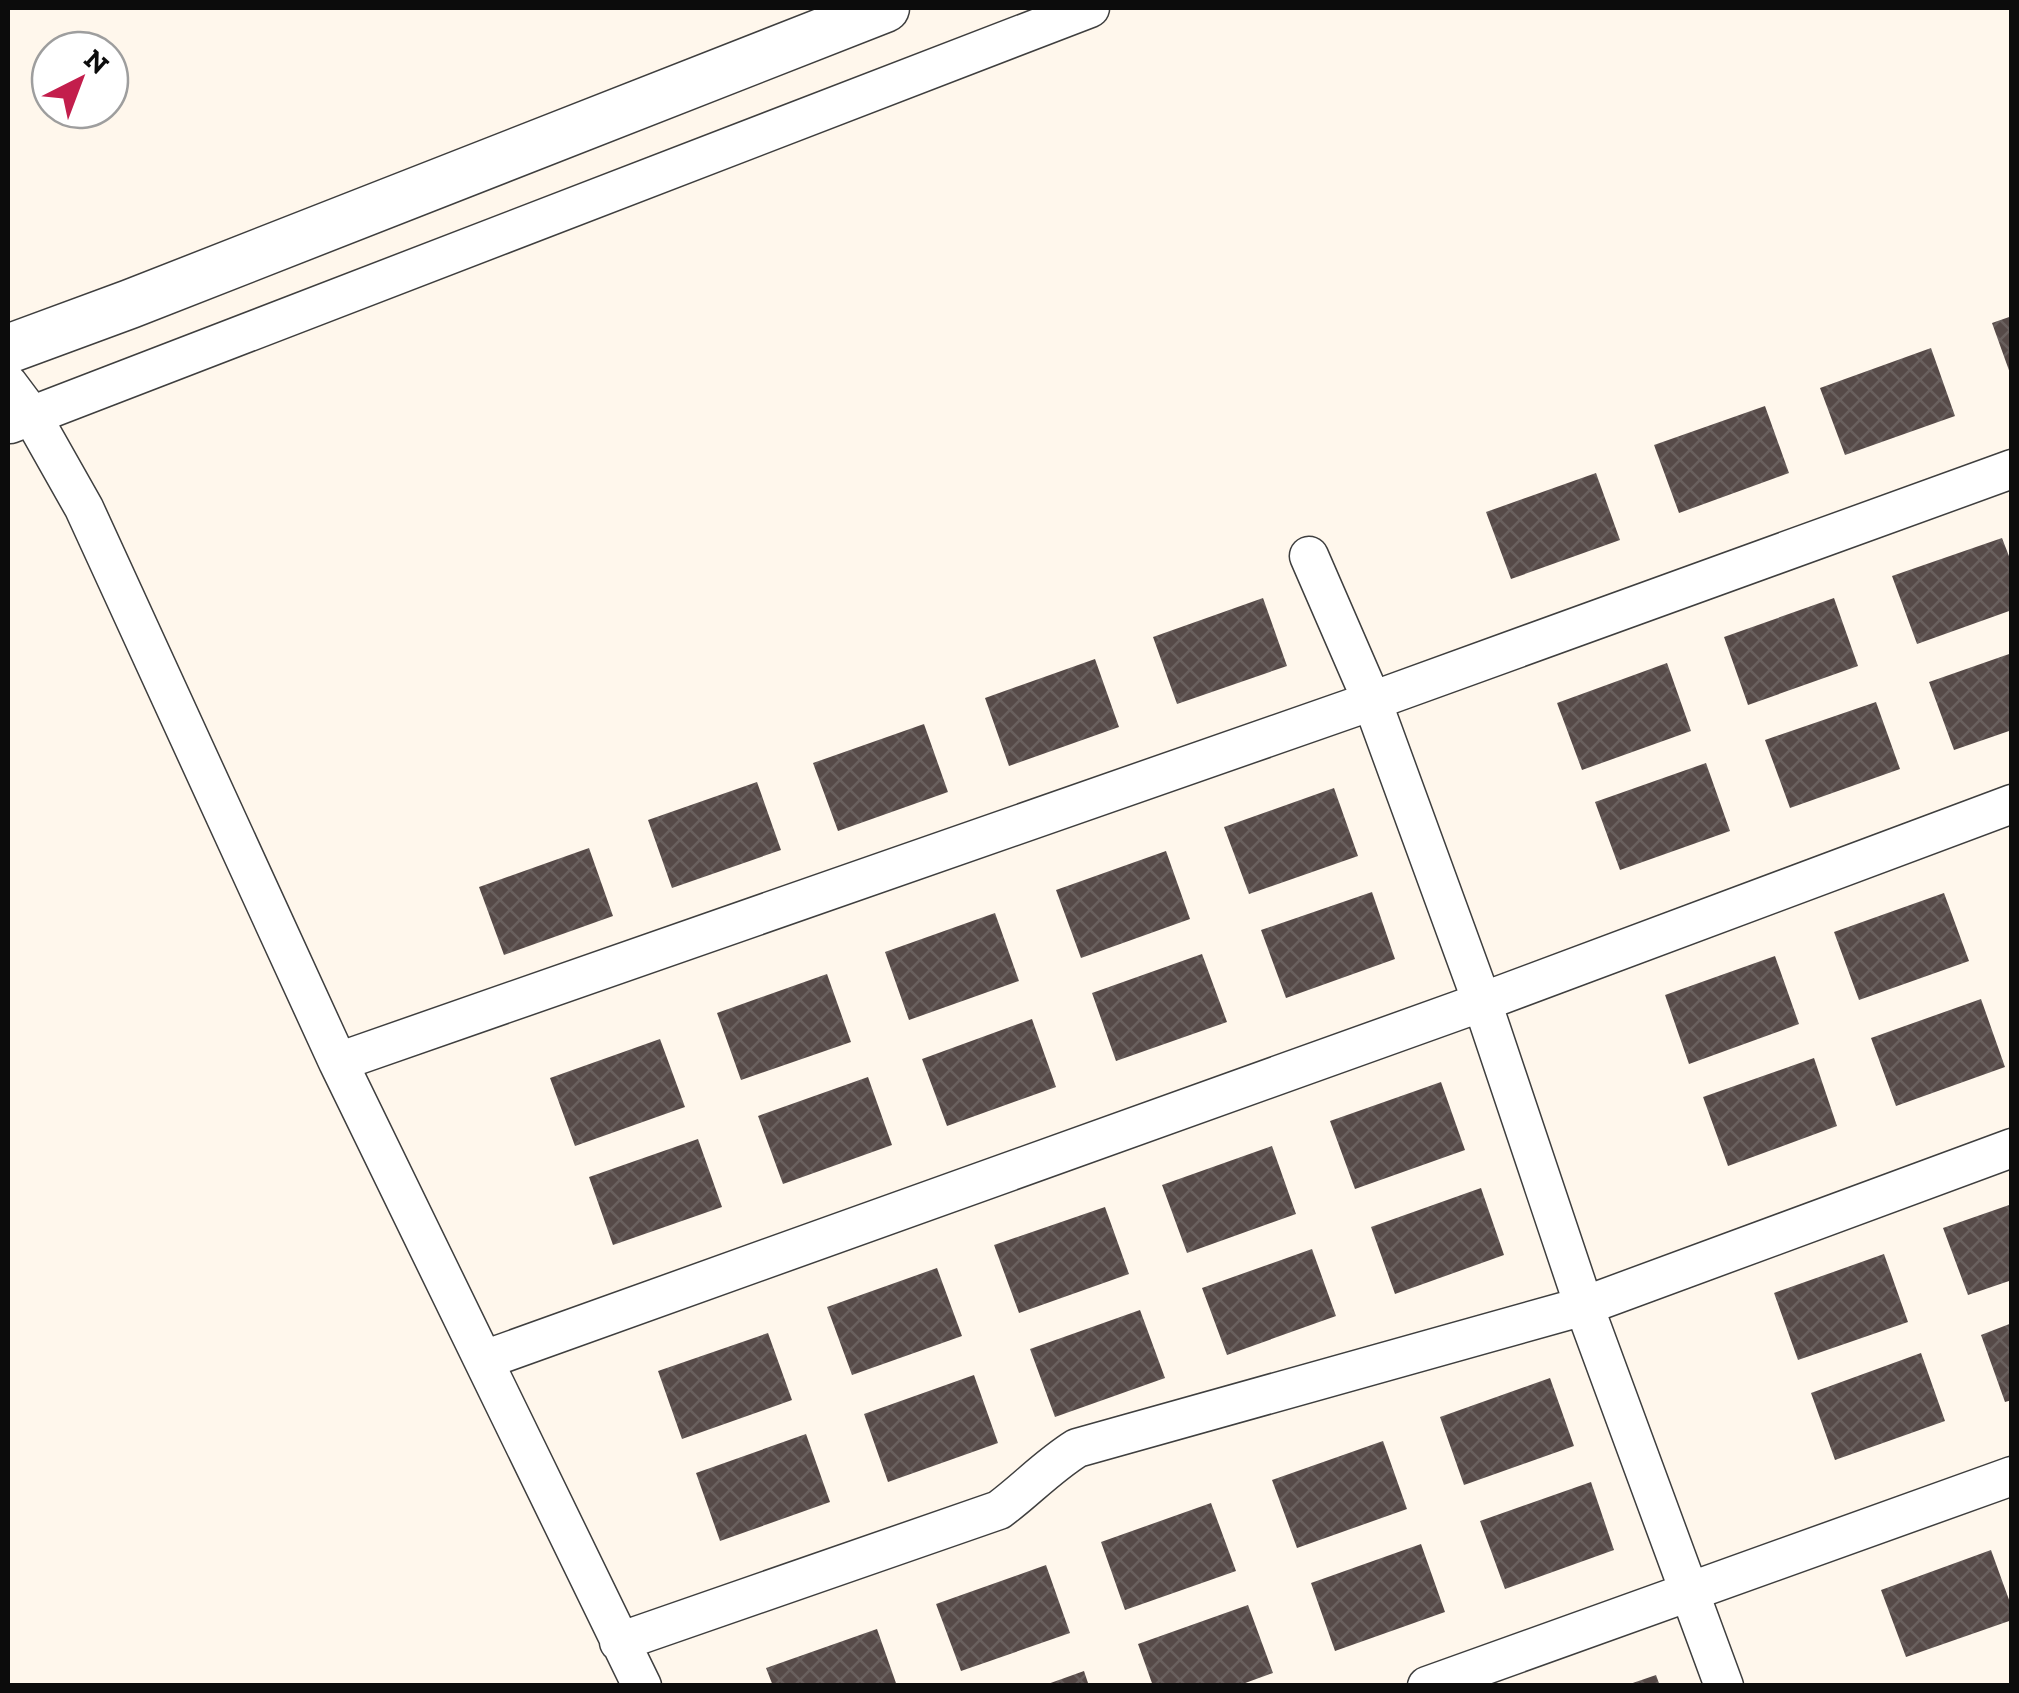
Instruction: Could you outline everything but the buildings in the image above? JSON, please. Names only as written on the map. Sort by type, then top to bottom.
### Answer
[{"type":"street","points":[[8,349],[885,8]]},
{"type":"street","points":[[20,420],[1090,8]]},
{"type":"street","points":[[8,384],[20,420],[84,508],[338,1062],[642,1686]]},
{"type":"street","points":[[338,1062],[1372,701],[2012,468]]},
{"type":"street","points":[[1308,556],[1372,701],[1482,1002],[1584,1306],[1724,1686]]},
{"type":"street","points":[[484,1360],[1482,1002],[2012,804]]},
{"type":"street","points":[[620,1642],[999,1510],[1026,1490],[1048,1466],[1078,1448],[1584,1306],[2012,1148]]},
{"type":"street","points":[[1426,1686],[2012,1476]]}]
